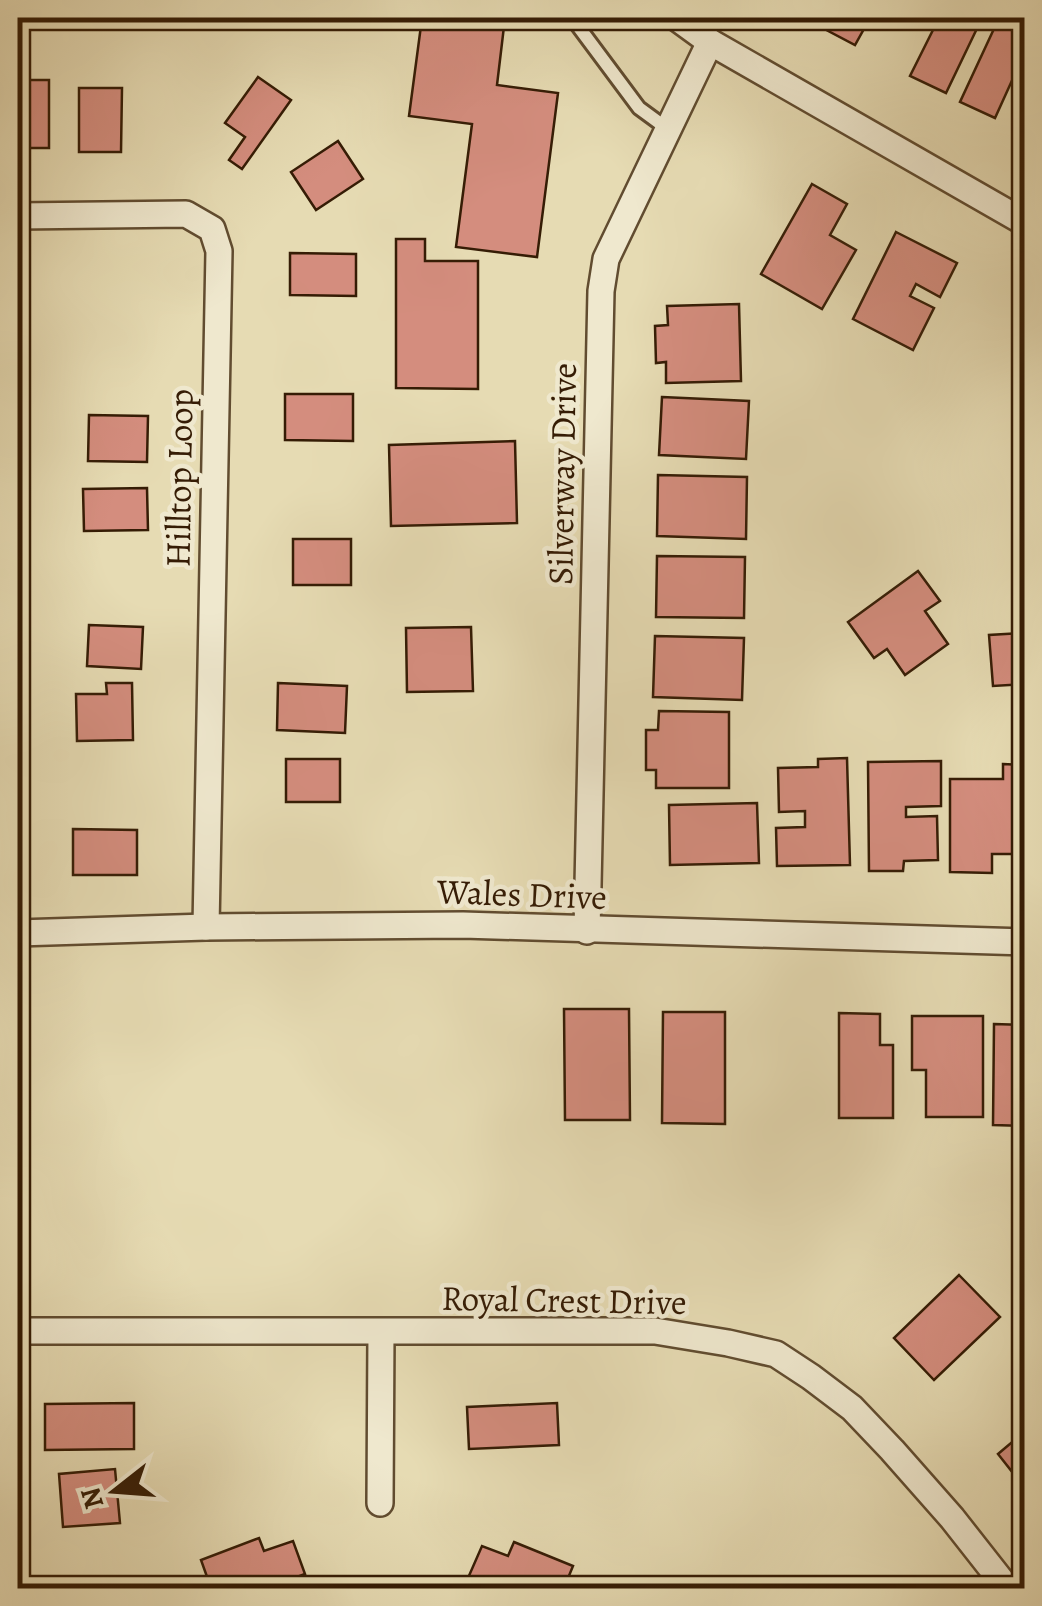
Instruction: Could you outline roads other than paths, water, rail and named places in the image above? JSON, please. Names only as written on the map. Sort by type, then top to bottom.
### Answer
[{"type":"street","points":[[676,18],[710,42],[1024,222]]},
{"type":"street","name":"Silverway Drive","points":[[587,931],[602,291],[606,259],[710,42]]},
{"type":"street","name":"Hilltop Loop","points":[[18,216],[186,214],[212,229],[219,251],[206,927]]},
{"type":"street","name":"Wales Drive","points":[[18,932],[463,926],[1024,942]]},
{"type":"street","name":"Royal Crest Drive","points":[[18,1331],[655,1332],[728,1342],[776,1354],[852,1408],[952,1518],[1008,1588]]},
{"type":"street","points":[[380,1332],[380,1503]]},
{"type":"lane","points":[[572,18],[639,108],[669,130]]}]
